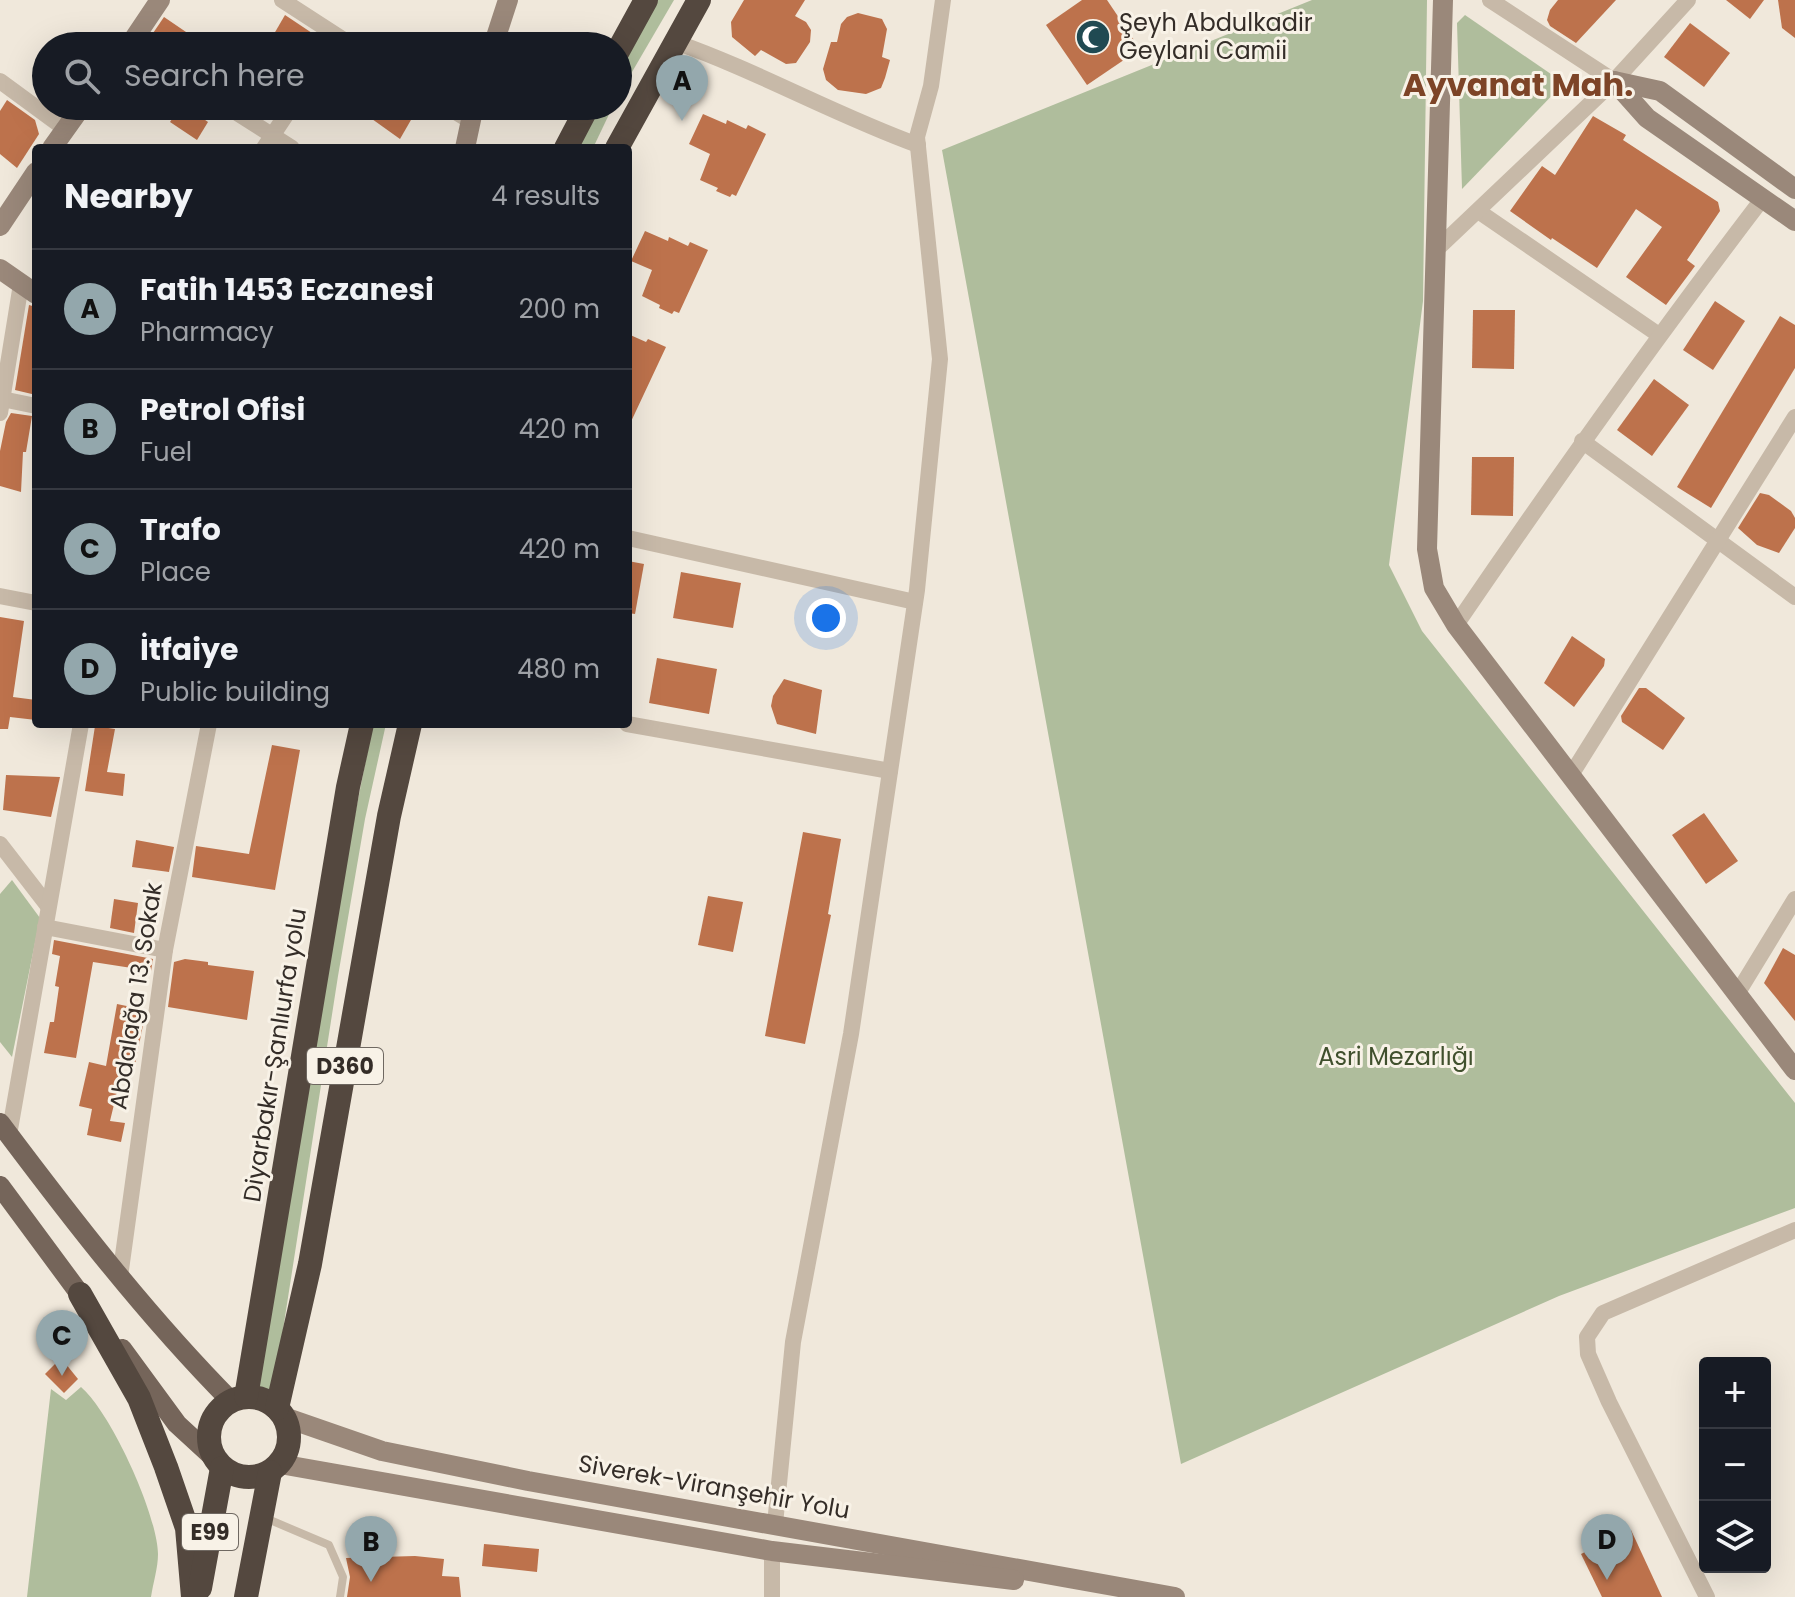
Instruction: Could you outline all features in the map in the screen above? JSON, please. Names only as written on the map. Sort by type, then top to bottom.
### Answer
[{"type":"highway","points":[[628,32],[646,0]]},
{"type":"highway","points":[[619,144],[699,0]]},
{"type":"highway","points":[[568,144],[581,120]]},
{"type":"highway","name":"Diyarbakır-Şanlıurfa yolu","points":[[238,1399],[361,728]]},
{"type":"highway","name":"D360","points":[[281,1412],[389,816],[409,728]]},
{"type":"highway","points":[[80,1294],[139,1398],[166,1467],[187,1528],[196,1597]]},
{"type":"highway","points":[[246,1597],[275,1468],[290,1441],[281,1412],[263,1399],[238,1399],[220,1409],[212,1420],[209,1433],[209,1446],[218,1463],[245,1478],[275,1468]]},
{"type":"highway","name":"E99","points":[[196,1597],[218,1463]]},
{"type":"main road","points":[[140,32],[160,0]]},
{"type":"main road","points":[[498,32],[508,0]]},
{"type":"main road","points":[[1443,0],[1427,549],[1434,588],[1456,625],[1795,1070]]},
{"type":"main road","points":[[1614,81],[1660,91],[1795,189]]},
{"type":"main road","points":[[1614,81],[1647,118],[1795,221]]},
{"type":"main road","points":[[59,142],[73,120]]},
{"type":"main road","points":[[466,144],[471,120]]},
{"type":"main road","points":[[0,226],[32,178]]},
{"type":"main road","points":[[0,269],[28,289]]},
{"type":"main road","points":[[4,1129],[120,1277],[195,1365],[238,1399]]},
{"type":"main road","points":[[0,1186],[177,1424],[218,1463]]},
{"type":"main road","name":"Siverek-Viranşehir Yolu","points":[[281,1412],[382,1451],[528,1481],[1175,1597]]},
{"type":"main road","name":"Siverek-Viranşehir Yolu","points":[[275,1468],[772,1551],[983,1577],[1139,1591]]},
{"type":"street","points":[[282,0],[323,32]]},
{"type":"street","points":[[775,1524],[793,1342],[851,1034],[915,602],[940,359],[917,137],[931,86],[943,0]]},
{"type":"street","points":[[1490,0],[1614,81]]},
{"type":"street","points":[[1437,249],[1614,81],[1688,0]]},
{"type":"street","points":[[675,42],[726,60],[864,125],[918,145]]},
{"type":"street","points":[[0,81],[32,114]]},
{"type":"street","points":[[38,120],[59,142]]},
{"type":"street","points":[[242,120],[268,142],[283,120]]},
{"type":"street","points":[[1456,625],[1582,441],[1763,198]]},
{"type":"street","points":[[1478,211],[1659,335]]},
{"type":"street","points":[[28,289],[1,406],[32,406]]},
{"type":"street","points":[[1571,775],[1795,418]]},
{"type":"street","points":[[1582,441],[1795,597]]},
{"type":"street","points":[[632,539],[915,602]]},
{"type":"street","points":[[0,596],[32,602]]},
{"type":"street","points":[[632,725],[890,771]]},
{"type":"street","points":[[4,1129],[45,927],[80,728]]},
{"type":"street","name":"Abdalağa 13. Sokak","points":[[120,1277],[165,950],[208,728]]},
{"type":"street","points":[[0,844],[48,906]]},
{"type":"street","points":[[1737,994],[1795,899]]},
{"type":"street","points":[[45,927],[165,950]]},
{"type":"street","points":[[1707,1597],[1609,1402],[1588,1354],[1587,1337],[1603,1313],[1795,1230]]},
{"type":"street","points":[[772,1551],[772,1597]]},
{"type":"lane","points":[[263,1517],[329,1545],[343,1577],[340,1597]]},
{"type":"green space","points":[[657,0],[674,0],[632,72],[632,44]]},
{"type":"green space","name":"Asri Mezarlığı","points":[[1312,0],[1427,0],[1423,301],[1389,565],[1422,631],[1795,1103],[1795,1208],[1559,1296],[1181,1464],[942,150]]},
{"type":"green space","points":[[1465,15],[1564,83],[1462,189],[1457,23]]},
{"type":"green space","points":[[592,120],[606,120],[595,144],[581,144]]},
{"type":"green space","points":[[372,728],[385,728],[365,819],[338,976],[273,1394],[252,1384],[334,921]]},
{"type":"green space","points":[[12,880],[40,918],[12,1057],[0,1042],[0,894]]},
{"type":"green space","points":[[81,1387],[106,1418],[118,1440],[150,1514],[158,1554],[151,1597],[27,1597],[51,1389],[66,1400]]},
{"type":"building","points":[[744,0],[805,0],[795,16],[806,22],[811,30],[810,42],[796,63],[786,64],[761,50],[755,56],[732,37],[731,22]]},
{"type":"building","name":"Şeyh Abdulkadir Geylani Camii","points":[[1082,0],[1107,0],[1140,49],[1087,85],[1046,25]]},
{"type":"building","points":[[1558,0],[1616,0],[1576,43],[1550,26],[1547,20]]},
{"type":"building","points":[[1726,0],[1764,0],[1750,19]]},
{"type":"building","points":[[1778,0],[1795,0],[1795,38],[1782,28]]},
{"type":"building","points":[[858,13],[882,19],[887,29],[882,57],[890,60],[885,78],[881,88],[866,94],[838,90],[826,80],[823,69],[831,42],[837,42],[841,24],[847,17]]},
{"type":"building","points":[[285,15],[310,32],[275,32]]},
{"type":"building","points":[[164,17],[186,32],[154,32]]},
{"type":"building","points":[[1690,23],[1730,53],[1704,87],[1664,57]]},
{"type":"building","points":[[7,100],[35,120],[39,134],[17,168],[0,154],[0,111]]},
{"type":"building","points":[[703,114],[746,129],[748,125],[766,134],[736,196],[732,194],[730,197],[716,191],[718,188],[700,180],[710,154],[689,144]]},
{"type":"building","points":[[1593,116],[1626,135],[1623,140],[1718,202],[1720,211],[1687,260],[1695,266],[1666,305],[1626,277],[1662,227],[1636,209],[1597,268],[1510,211],[1542,166],[1555,175]]},
{"type":"building","points":[[205,120],[208,122],[197,140],[170,122]]},
{"type":"building","points":[[373,120],[411,120],[400,139]]},
{"type":"building","points":[[645,231],[668,241],[669,237],[688,246],[690,242],[708,250],[679,313],[674,311],[672,314],[642,296],[652,270],[632,259]]},
{"type":"building","points":[[1715,301],[1745,321],[1713,370],[1683,350]]},
{"type":"building","points":[[29,305],[32,306],[32,394],[15,390]]},
{"type":"building","points":[[1473,310],[1515,310],[1514,369],[1472,368]]},
{"type":"building","points":[[1780,316],[1795,325],[1795,368],[1711,508],[1677,487]]},
{"type":"building","points":[[632,336],[666,347],[632,419]]},
{"type":"building","points":[[1654,379],[1689,405],[1652,456],[1617,430]]},
{"type":"building","points":[[11,413],[32,416],[26,452],[23,452],[21,492],[0,486],[0,451]]},
{"type":"building","points":[[1472,457],[1514,457],[1513,516],[1471,515]]},
{"type":"building","points":[[1760,493],[1769,495],[1791,511],[1795,518],[1795,528],[1779,553],[1757,545],[1738,528]]},
{"type":"building","points":[[632,562],[644,564],[635,614],[632,614]]},
{"type":"building","points":[[681,572],[741,583],[733,628],[673,618]]},
{"type":"building","points":[[0,617],[24,621],[13,697],[32,699],[32,720],[10,717],[8,729],[0,729]]},
{"type":"building","points":[[1572,636],[1605,659],[1604,666],[1574,707],[1544,683]]},
{"type":"building","points":[[657,658],[717,669],[709,714],[649,703]]},
{"type":"building","points":[[784,679],[822,690],[816,734],[777,724],[771,706],[773,696]]},
{"type":"building","points":[[1639,688],[1646,688],[1685,718],[1663,750],[1622,722],[1621,716]]},
{"type":"building","points":[[95,728],[115,729],[107,772],[125,774],[123,796],[85,791]]},
{"type":"building","points":[[272,745],[300,750],[275,890],[192,877],[196,846],[249,854]]},
{"type":"building","points":[[6,775],[60,777],[51,817],[3,810]]},
{"type":"building","points":[[1704,813],[1738,861],[1706,884],[1672,835]]},
{"type":"building","points":[[803,832],[841,839],[828,914],[831,915],[805,1044],[765,1036]]},
{"type":"building","points":[[136,840],[174,847],[169,872],[132,867]]},
{"type":"building","points":[[708,896],[743,902],[733,952],[698,945]]},
{"type":"building","points":[[114,899],[138,903],[134,933],[110,928]]},
{"type":"building","points":[[54,940],[153,959],[151,971],[93,962],[76,1058],[44,1053],[50,1022],[54,1022],[59,987],[55,986],[60,956],[52,954]]},
{"type":"building","points":[[1783,948],[1795,955],[1795,1021],[1764,983]]},
{"type":"building","points":[[185,959],[254,971],[247,1020],[168,1007],[174,962]]},
{"type":"building","points":[[117,1004],[146,1010],[135,1065],[124,1063],[110,1121],[125,1123],[121,1142],[87,1135],[92,1109],[79,1106],[89,1062],[106,1066]]},
{"type":"building","points":[[61,1358],[78,1379],[64,1393],[45,1374]]},
{"type":"building","points":[[1631,1530],[1662,1597],[1602,1597],[1581,1554]]},
{"type":"building","points":[[484,1544],[539,1549],[537,1572],[482,1566]]},
{"type":"building","points":[[415,1556],[444,1559],[442,1576],[459,1577],[461,1597],[347,1597],[350,1577],[346,1558]]},
{"type":"place","name":"Şeyh Abdulkadir Geylani Camii","points":[[1093,37]]},
{"type":"place","name":"Fatih 1453 Eczanesi","points":[[682,121]]},
{"type":"place","name":"Trafo","points":[[62,1376]]},
{"type":"place","name":"İtfaiye","points":[[1607,1580]]},
{"type":"place","name":"Petrol Ofisi","points":[[371,1582]]},
{"type":"district","name":"Ayvanat Mah.","points":[[1518,85]]}]
